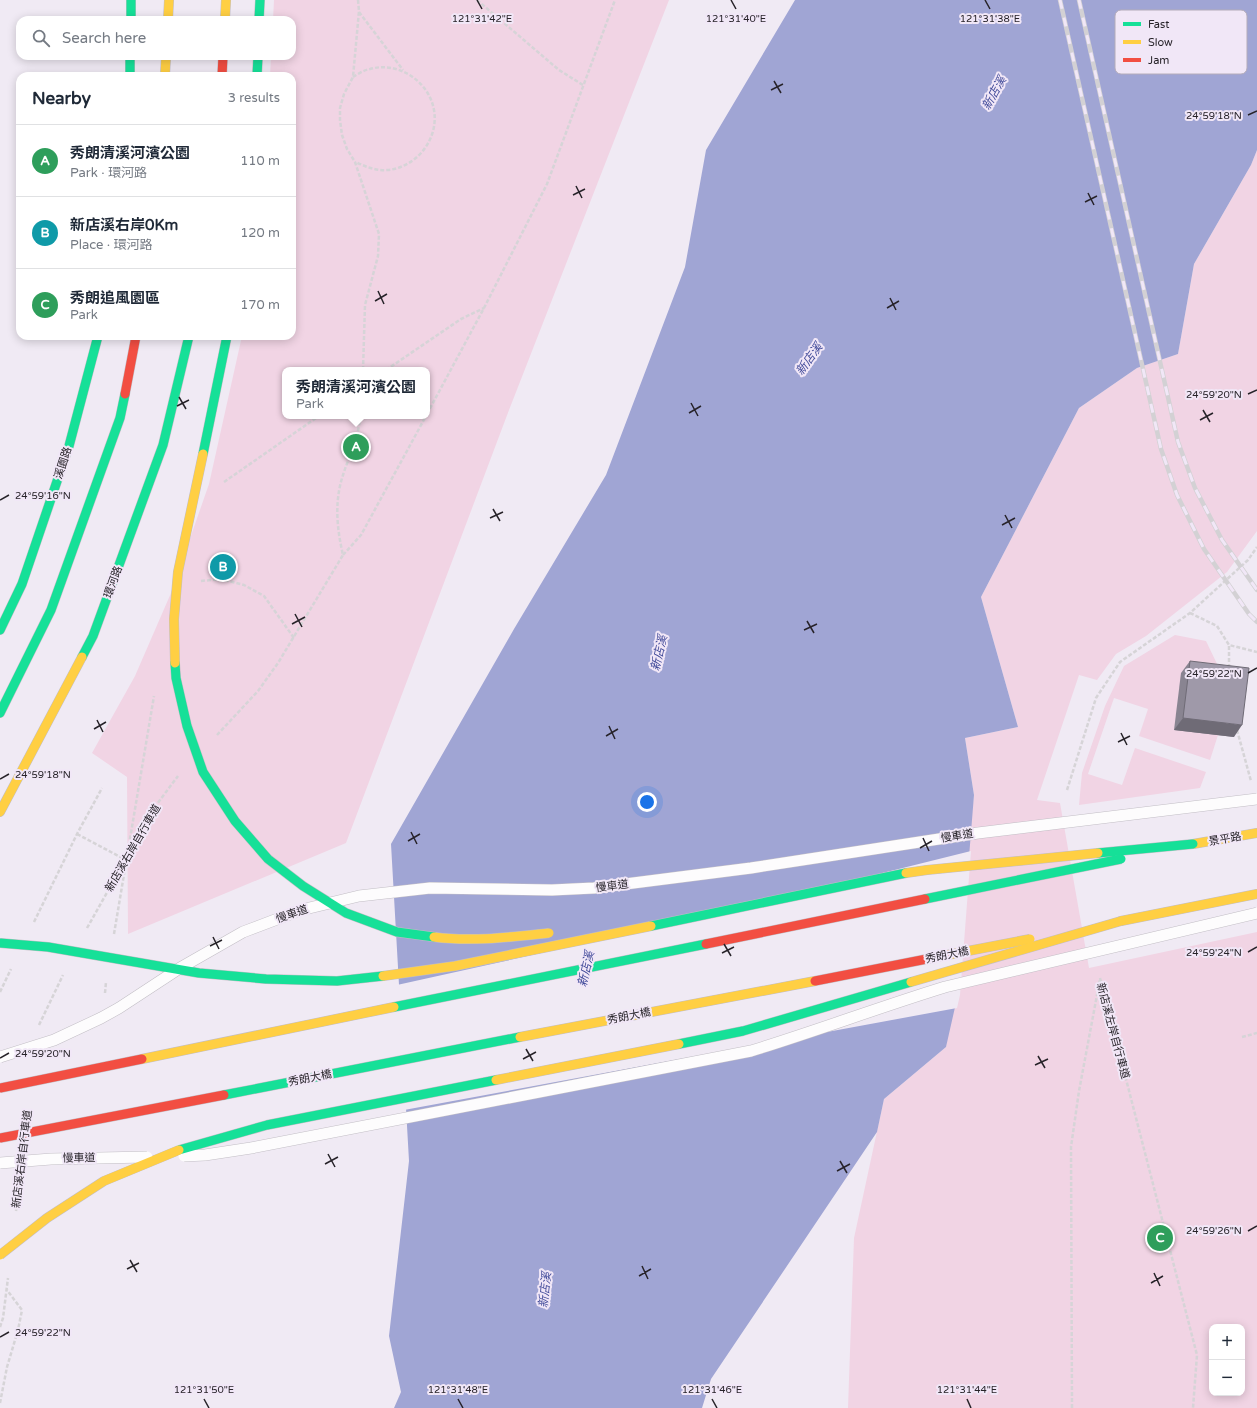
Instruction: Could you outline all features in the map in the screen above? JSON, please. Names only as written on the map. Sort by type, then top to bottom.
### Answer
[{"type":"main road","points":[[131,16],[132,0]]},
{"type":"main road","points":[[168,16],[169,0]]},
{"type":"main road","points":[[225,16],[226,0]]},
{"type":"main road","points":[[259,16],[260,0]]},
{"type":"main road","points":[[130,60],[130,72]]},
{"type":"main road","points":[[165,72],[166,60]]},
{"type":"main road","points":[[222,72],[223,60]]},
{"type":"main road","points":[[257,72],[258,60]]},
{"type":"main road","name":"溪園路","points":[[0,630],[22,584],[66,453],[97,340]]},
{"type":"main road","points":[[0,713],[54,602],[120,418],[135,340]]},
{"type":"main road","name":"環河路","points":[[0,812],[93,636],[164,445],[188,340]]},
{"type":"main road","points":[[226,340],[178,572],[174,619],[176,678],[187,726],[203,772],[235,821],[268,859],[303,886],[346,913],[398,932],[450,939],[513,937],[556,932]]},
{"type":"main road","name":"景平路","points":[[1193,844],[1257,833]]},
{"type":"main road","points":[[0,943],[48,947],[199,973],[266,979],[337,980],[404,974],[455,966],[904,874],[1193,844]]},
{"type":"main road","points":[[0,1088],[1193,844]]},
{"type":"main road","name":"秀朗大橋","points":[[0,1138],[1257,894]]},
{"type":"main road","points":[[602,927],[712,913]]},
{"type":"main road","points":[[0,1255],[47,1218],[104,1181],[182,1149],[267,1125],[743,1030],[1121,921]]},
{"type":"lane","name":"慢車道","points":[[0,1057],[54,1040],[100,1018],[119,1008],[180,968],[244,932],[301,910],[359,896],[430,888],[552,890],[594,888],[751,868],[978,833],[1257,799]]},
{"type":"lane","name":"慢車道","points":[[0,1163],[51,1159],[205,1156],[751,1051],[945,986],[1257,913]]},
{"type":"path","points":[[358,0],[359,11],[353,76],[344,94],[340,108],[340,120],[342,135],[347,149],[355,162],[379,234],[378,256],[365,305],[363,367]]},
{"type":"path","points":[[477,0],[559,70],[583,85]]},
{"type":"path","points":[[430,408],[484,308],[546,184],[615,0]]},
{"type":"path","points":[[359,11],[403,71]]},
{"type":"path","points":[[353,76],[370,69],[386,67],[403,71],[418,80],[428,94],[434,110],[434,127],[429,143],[418,157],[404,166],[387,170],[370,169],[355,162]]},
{"type":"path","points":[[390,367],[461,319],[484,308]]},
{"type":"path","points":[[222,484],[225,480],[314,419]]},
{"type":"path","points":[[343,555],[339,537],[336,508],[342,477],[360,428],[360,419]]},
{"type":"path","points":[[216,736],[258,691],[294,638],[343,555],[361,535],[424,419]]},
{"type":"path","points":[[1067,790],[1096,698],[1120,662],[1190,613],[1248,560],[1257,547]]},
{"type":"path","points":[[199,581],[221,580],[236,583],[244,585],[264,596],[294,638]]},
{"type":"path","points":[[1190,613],[1217,626],[1229,644],[1228,675]]},
{"type":"path","points":[[1229,644],[1257,652]]},
{"type":"path","points":[[114,935],[154,694]]},
{"type":"path","points":[[1236,729],[1253,786]]},
{"type":"path","name":"新店溪右岸自行車道","points":[[84,933],[157,804],[178,776]]},
{"type":"path","points":[[34,923],[102,788]]},
{"type":"path","points":[[78,834],[126,860]]},
{"type":"path","points":[[0,992],[14,965]]},
{"type":"path","points":[[38,1031],[40,1023],[64,975]]},
{"type":"path","name":"新店溪左岸自行車道","points":[[1072,1408],[1071,1147],[1079,1091],[1100,978],[1197,1355],[1193,1408]]},
{"type":"path","points":[[100,1018],[107,981]]},
{"type":"path","points":[[1242,1038],[1257,1033]]},
{"type":"path","name":"新店溪右岸自行車道","points":[[15,1218],[20,1179]]},
{"type":"path","points":[[0,1327],[8,1273]]},
{"type":"path","points":[[0,1403],[7,1367],[18,1330],[22,1310],[6,1290]]},
{"type":"shaded area","points":[[274,0],[669,0],[509,410],[346,843],[128,934],[127,777],[92,753],[135,676],[171,593],[209,484],[241,340],[296,340],[296,72],[270,72],[271,60],[296,60],[296,16],[273,16]]},
{"type":"shaded area","points":[[1257,150],[1257,531],[1227,572],[1146,636],[1116,654],[1097,680],[1079,675],[1037,800],[1060,803],[1089,968],[1257,932],[1257,1408],[848,1408],[854,1238],[884,1099],[946,1047],[974,795],[965,738],[1018,727],[981,597],[1079,408],[1137,368],[1178,354],[1194,264],[1251,165]]},
{"type":"shaded area","points":[[1175,635],[1206,641],[1218,666],[1218,735],[1210,760],[1139,736],[1148,709],[1114,698],[1088,774],[1122,785],[1135,748],[1206,772],[1200,788],[1079,805],[1082,773],[1105,706],[1124,666]]},
{"type":"water","name":"新店溪","points":[[795,0],[1257,0],[1257,150],[1251,165],[1194,264],[1178,354],[1137,368],[1079,408],[981,597],[1018,727],[965,738],[974,795],[958,994],[946,1047],[884,1099],[877,1132],[711,1379],[702,1408],[394,1408],[401,1392],[389,1336],[409,1161],[391,844],[514,629],[606,475],[685,267],[706,150]]},
{"type":"pier","points":[[971,851],[960,995],[957,1008],[404,1110],[397,985],[726,912]]},
{"type":"building","points":[[1190,661],[1249,668],[1242,725],[1183,718]]},
{"type":"railway","points":[[1060,0],[1161,449],[1177,495],[1204,549],[1249,614],[1257,622]]},
{"type":"railway","points":[[1079,0],[1178,442],[1195,488],[1222,540],[1257,590]]},
{"type":"traffic: fast","points":[[131,0],[131,16]]},
{"type":"traffic: fast","points":[[259,16],[260,0]]},
{"type":"traffic: fast","points":[[130,60],[130,72]]},
{"type":"traffic: fast","points":[[257,72],[258,60]]},
{"type":"traffic: fast","points":[[0,630],[22,584],[69,446],[97,340]]},
{"type":"traffic: fast","points":[[82,657],[93,636],[163,445],[188,340]]},
{"type":"traffic: fast","points":[[203,454],[226,340]]},
{"type":"traffic: fast","points":[[0,713],[51,610],[120,418],[125,394]]},
{"type":"traffic: fast","points":[[175,663],[176,678],[187,726],[203,772],[235,821],[268,859],[303,886],[346,913],[397,932],[434,937]]},
{"type":"traffic: fast","points":[[1098,853],[1193,844]]},
{"type":"traffic: fast","points":[[925,899],[1121,859]]},
{"type":"traffic: fast","points":[[651,926],[906,873]]},
{"type":"traffic: fast","points":[[0,943],[48,947],[199,973],[266,979],[337,981],[383,976]]},
{"type":"traffic: fast","points":[[394,1007],[706,944]]},
{"type":"traffic: fast","points":[[679,1044],[743,1031],[911,982]]},
{"type":"traffic: fast","points":[[224,1095],[520,1037]]},
{"type":"traffic: fast","points":[[179,1150],[267,1125],[496,1080]]},
{"type":"traffic: slow","points":[[168,16],[169,0]]},
{"type":"traffic: slow","points":[[225,16],[226,0]]},
{"type":"traffic: slow","points":[[165,72],[166,60]]},
{"type":"traffic: slow","points":[[175,663],[174,619],[178,572],[203,454]]},
{"type":"traffic: slow","points":[[0,812],[82,657]]},
{"type":"traffic: slow","points":[[1193,844],[1257,833]]},
{"type":"traffic: slow","points":[[906,873],[1098,853]]},
{"type":"traffic: slow","points":[[1121,921],[1257,894]]},
{"type":"traffic: slow","points":[[911,982],[1121,921]]},
{"type":"traffic: slow","points":[[383,976],[455,966],[651,926]]},
{"type":"traffic: slow","points":[[434,937],[477,939],[549,933]]},
{"type":"traffic: slow","points":[[947,955],[1030,939]]},
{"type":"traffic: slow","points":[[520,1037],[815,981]]},
{"type":"traffic: slow","points":[[142,1059],[394,1007]]},
{"type":"traffic: slow","points":[[496,1080],[679,1044]]},
{"type":"traffic: slow","points":[[0,1255],[47,1218],[104,1181],[179,1150]]},
{"type":"traffic: jam","points":[[222,72],[223,60]]},
{"type":"traffic: jam","points":[[125,394],[135,340]]},
{"type":"traffic: jam","points":[[706,944],[925,899]]},
{"type":"traffic: jam","points":[[815,981],[947,955]]},
{"type":"traffic: jam","points":[[0,1088],[142,1059]]},
{"type":"traffic: jam","points":[[0,1138],[224,1095]]},
{"type":"place","name":"秀朗清溪河濱公園","points":[[356,447]]},
{"type":"place","name":"新店溪右岸0Km","points":[[223,567]]},
{"type":"place","name":"秀朗追風園區","points":[[1160,1238]]}]
